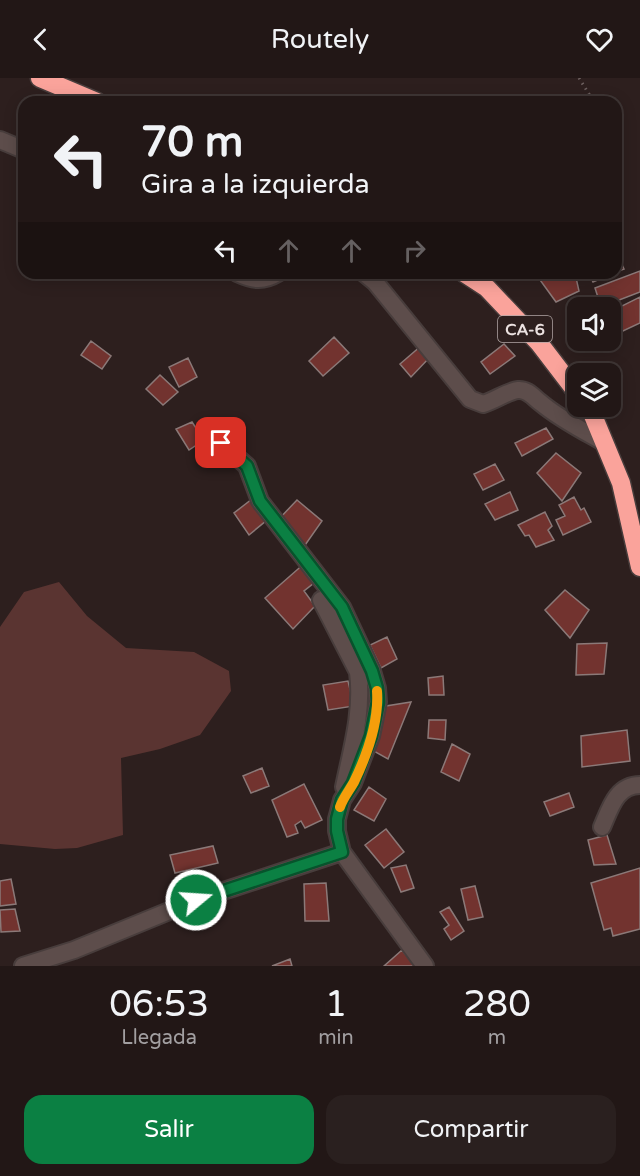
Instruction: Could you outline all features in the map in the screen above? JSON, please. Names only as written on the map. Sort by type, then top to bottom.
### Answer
[{"type":"highway","points":[[39,78],[82,96]]},
{"type":"highway","name":"CA-6","points":[[474,279],[488,288],[539,344],[567,380]]},
{"type":"highway","points":[[594,417],[621,483],[640,567]]},
{"type":"street","points":[[0,140],[18,148]]},
{"type":"street","points":[[371,279],[470,399],[483,404],[522,389],[530,393],[551,412],[605,443]]},
{"type":"street","points":[[221,443],[247,466],[260,501],[342,607],[372,671],[377,688],[376,720],[353,783],[342,800]]},
{"type":"street","points":[[321,600],[358,672],[360,685],[359,716],[337,819],[342,852],[425,966]]},
{"type":"street","points":[[602,827],[614,800],[630,785],[640,785]]},
{"type":"street","points":[[23,966],[74,950],[196,900],[342,852]]},
{"type":"path","points":[[579,78],[590,96]]},
{"type":"shaded area","points":[[59,582],[87,616],[126,648],[194,652],[229,671],[231,691],[200,735],[160,749],[121,758],[123,835],[77,848],[55,849],[0,844],[0,627],[24,592]]},
{"type":"building","points":[[640,271],[640,292],[621,299],[621,297],[598,297],[595,288]]},
{"type":"building","points":[[539,279],[576,279],[579,291],[556,302]]},
{"type":"building","points":[[640,297],[640,323],[621,332],[621,306]]},
{"type":"building","points":[[334,337],[349,353],[323,376],[309,361]]},
{"type":"building","points":[[91,341],[111,356],[102,369],[81,355]]},
{"type":"building","points":[[504,344],[515,356],[490,374],[481,362]]},
{"type":"building","points":[[422,345],[431,356],[411,377],[400,364]]},
{"type":"building","points":[[188,358],[197,377],[179,387],[169,367]]},
{"type":"building","points":[[160,375],[178,392],[163,405],[146,389]]},
{"type":"building","points":[[192,422],[204,440],[189,450],[176,429]]},
{"type":"building","points":[[546,428],[553,439],[522,456],[515,443]]},
{"type":"building","points":[[556,453],[581,473],[562,501],[537,473]]},
{"type":"building","points":[[495,464],[504,480],[483,490],[474,474]]},
{"type":"building","points":[[510,492],[518,510],[495,520],[485,504]]},
{"type":"building","points":[[574,497],[581,510],[584,508],[591,522],[563,535],[556,520],[565,516],[559,505]]},
{"type":"building","points":[[252,499],[267,520],[249,535],[234,513]]},
{"type":"building","points":[[297,500],[322,521],[303,548],[278,520]]},
{"type":"building","points":[[545,512],[552,526],[548,530],[554,540],[536,547],[529,535],[525,536],[518,525]]},
{"type":"building","points":[[306,562],[319,579],[304,591],[315,606],[293,629],[265,598]]},
{"type":"building","points":[[565,590],[589,610],[570,638],[545,610]]},
{"type":"building","points":[[387,637],[397,659],[381,668],[370,645]]},
{"type":"building","points":[[607,643],[604,674],[576,675],[577,644]]},
{"type":"building","points":[[443,676],[444,695],[429,695],[428,678]]},
{"type":"building","points":[[348,681],[354,706],[328,710],[323,685]]},
{"type":"building","points":[[411,702],[388,759],[370,749],[386,706]]},
{"type":"building","points":[[429,720],[446,720],[445,740],[428,738]]},
{"type":"building","points":[[627,730],[630,761],[582,767],[581,736]]},
{"type":"building","points":[[452,744],[470,754],[459,781],[441,772]]},
{"type":"building","points":[[262,768],[269,786],[251,793],[243,776]]},
{"type":"building","points":[[304,784],[322,820],[305,828],[301,821],[295,825],[298,833],[287,837],[272,800]]},
{"type":"building","points":[[369,787],[386,799],[374,821],[354,810]]},
{"type":"building","points":[[569,793],[574,807],[550,816],[544,802]]},
{"type":"building","points":[[386,829],[404,852],[384,868],[365,845]]},
{"type":"building","points":[[607,835],[616,864],[594,865],[588,840]]},
{"type":"building","points":[[213,846],[218,863],[175,873],[170,855]]},
{"type":"building","points":[[406,865],[414,888],[401,892],[391,868]]},
{"type":"building","points":[[640,868],[640,929],[613,936],[611,928],[604,930],[591,883]]},
{"type":"building","points":[[11,879],[16,904],[0,906],[0,881]]},
{"type":"building","points":[[326,883],[329,921],[305,921],[304,884]]},
{"type":"building","points":[[475,886],[483,917],[468,920],[461,889]]},
{"type":"building","points":[[449,907],[464,931],[451,940],[444,929],[449,925],[440,912]]},
{"type":"building","points":[[15,909],[20,931],[1,932],[0,910]]},
{"type":"building","points":[[402,950],[415,966],[384,966]]},
{"type":"building","points":[[290,959],[292,966],[272,966]]},
{"type":"slow traffic","points":[[340,807],[353,783],[371,736],[376,720],[377,691]]},
{"type":"route","points":[[196,900],[342,852],[337,819],[342,800],[353,783],[364,756],[376,720],[378,702],[372,671],[342,607],[260,501],[247,466],[221,443]]}]
